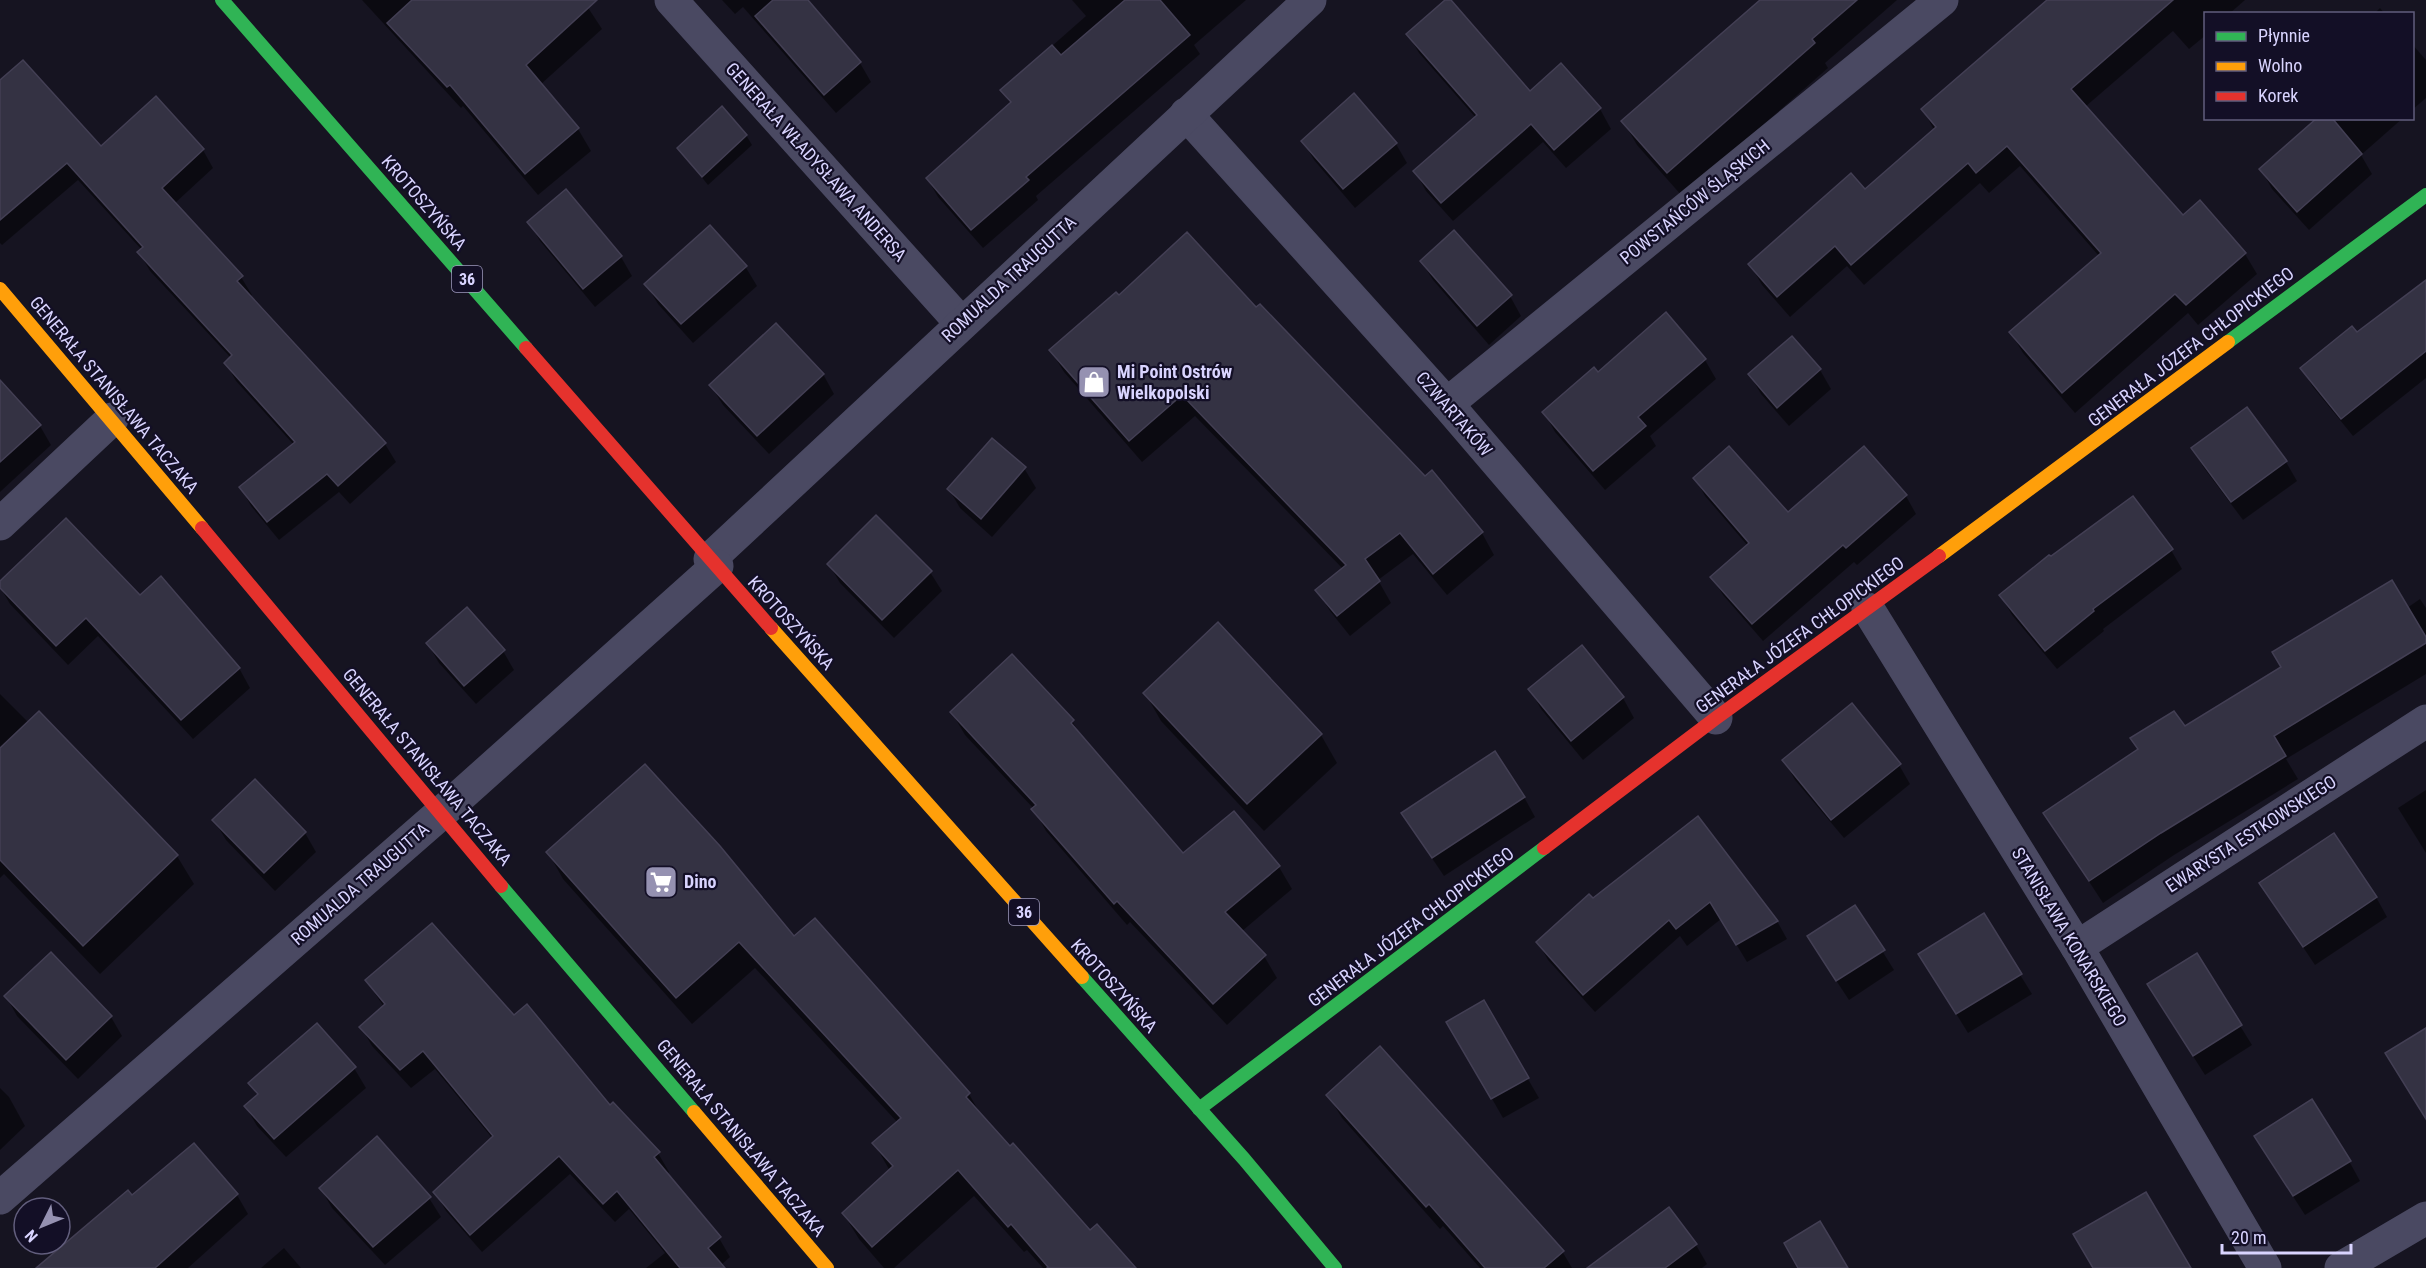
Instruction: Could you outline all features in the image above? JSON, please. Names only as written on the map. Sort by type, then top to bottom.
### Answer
[{"type":"street","name":"KROTOSZYŃSKA","points":[[222,0],[713,562],[1245,1159],[1335,1268]]},
{"type":"street","name":"GENERAŁA WŁADYSŁAWA ANDERSA","points":[[671,0],[961,323]]},
{"type":"street","name":"ROMUALDA TRAUGUTTA","points":[[0,1198],[440,814],[713,562],[961,323],[1310,0]]},
{"type":"street","name":"POWSTAŃCÓW ŚLĄSKICH","points":[[1447,404],[1942,0]]},
{"type":"street","name":"CZWARTAKÓW","points":[[1186,114],[1447,404],[1716,718]]},
{"type":"street","name":"GENERAŁA JÓZEFA CHŁOPICKIEGO","points":[[1199,1109],[1716,718],[1868,609],[2426,195]]},
{"type":"street","name":"GENERAŁA STANISŁAWA TACZAKA","points":[[0,288],[413,778],[440,814],[827,1268]]},
{"type":"street","points":[[0,524],[112,419]]},
{"type":"street","name":"STANISŁAWA KONARSKIEGO","points":[[1868,609],[2077,947],[2265,1268]]},
{"type":"street","name":"EWARYSTA ESTKOWSKIEGO","points":[[2077,947],[2426,721]]},
{"type":"street","points":[[2341,1268],[2426,1218]]},
{"type":"building","points":[[412,0],[597,0],[526,65],[579,128],[525,174],[450,85],[447,87],[387,23]]},
{"type":"building","points":[[773,0],[808,0],[861,62],[824,95],[755,16]]},
{"type":"building","points":[[1125,0],[1160,0],[1190,35],[1026,177],[1029,180],[971,230],[926,178],[1011,102],[1000,90],[1052,45],[1061,55]]},
{"type":"building","points":[[1445,0],[1451,0],[1530,91],[1561,63],[1601,108],[1554,150],[1531,124],[1441,203],[1413,171],[1477,115],[1406,34]]},
{"type":"building","points":[[1760,0],[1857,0],[1812,39],[1815,43],[1667,173],[1621,121]]},
{"type":"building","points":[[2047,0],[2173,0],[2071,89],[2183,215],[2200,200],[2246,253],[2186,305],[2175,294],[2062,393],[2009,332],[2101,253],[2007,146],[1976,173],[1968,163],[1851,265],[1835,246],[1777,297],[1748,264],[1851,173],[1865,189],[1936,127],[1921,109]]},
{"type":"building","points":[[23,60],[101,146],[156,96],[204,149],[162,188],[243,276],[237,281],[386,443],[338,486],[327,474],[267,522],[239,487],[295,442],[224,363],[232,355],[137,252],[143,247],[67,163],[0,220],[0,80]]},
{"type":"building","points":[[1354,93],[1397,143],[1343,189],[1301,141]]},
{"type":"building","points":[[722,106],[747,135],[702,177],[677,148]]},
{"type":"building","points":[[2315,120],[2334,120],[2362,154],[2297,212],[2259,169]]},
{"type":"building","points":[[566,189],[622,256],[583,289],[527,222]]},
{"type":"building","points":[[710,225],[747,266],[681,324],[644,284]]},
{"type":"building","points":[[1454,230],[1512,295],[1477,326],[1420,261]]},
{"type":"building","points":[[1187,232],[1256,307],[1260,304],[1425,476],[1432,470],[1483,532],[1433,574],[1400,533],[1365,559],[1380,581],[1337,616],[1315,590],[1346,565],[1182,395],[1129,441],[1049,350],[1116,292],[1119,295]]},
{"type":"building","points":[[2426,280],[2426,351],[2341,419],[2300,368],[2352,326],[2357,332]]},
{"type":"building","points":[[1666,312],[1706,359],[1638,417],[1646,426],[1593,471],[1542,412],[1594,367],[1598,372]]},
{"type":"building","points":[[776,323],[824,374],[757,436],[709,385]]},
{"type":"building","points":[[1792,336],[1821,369],[1777,408],[1748,374]]},
{"type":"building","points":[[0,380],[41,425],[0,462]]},
{"type":"building","points":[[2247,407],[2287,461],[2231,502],[2191,448]]},
{"type":"building","points":[[992,438],[1026,467],[981,519],[947,489]]},
{"type":"building","points":[[1729,446],[1788,512],[1864,446],[1907,495],[1846,548],[1843,545],[1752,624],[1710,577],[1749,543],[1693,478]]},
{"type":"building","points":[[2133,496],[2173,549],[2093,609],[2094,611],[2045,651],[1999,595],[2049,555],[2051,556]]},
{"type":"building","points":[[876,515],[932,571],[882,620],[827,564]]},
{"type":"building","points":[[66,518],[140,595],[161,576],[240,668],[181,720],[86,618],[56,646],[0,588],[0,581]]},
{"type":"building","points":[[2392,580],[2426,637],[2426,643],[2274,736],[2286,756],[2161,833],[2089,881],[2043,813],[2138,749],[2130,738],[2174,711],[2185,726],[2281,667],[2272,652]]},
{"type":"building","points":[[467,607],[505,650],[464,686],[426,643]]},
{"type":"building","points":[[1218,622],[1322,734],[1247,804],[1143,693]]},
{"type":"building","points":[[1582,645],[1624,697],[1571,741],[1528,689]]},
{"type":"building","points":[[1012,654],[1074,720],[1071,723],[1183,853],[1234,811],[1280,866],[1225,912],[1266,955],[1213,1004],[1117,901],[1114,904],[1031,809],[1036,805],[950,712]]},
{"type":"building","points":[[1852,703],[1901,764],[1831,820],[1782,760]]},
{"type":"building","points":[[39,711],[178,855],[83,946],[0,860],[0,748]]},
{"type":"building","points":[[1495,751],[1525,797],[1432,858],[1401,813]]},
{"type":"building","points":[[645,764],[720,846],[794,936],[815,918],[970,1093],[966,1097],[1010,1146],[1013,1143],[1090,1230],[1097,1224],[1136,1268],[1047,1268],[1011,1224],[1008,1227],[958,1170],[872,1247],[842,1213],[893,1166],[872,1143],[901,1118],[739,942],[676,998],[546,852]]},
{"type":"building","points":[[255,779],[306,832],[264,873],[212,820]]},
{"type":"building","points":[[1698,816],[1778,921],[1736,945],[1710,902],[1676,929],[1669,920],[1583,995],[1536,942],[1589,894],[1593,898]]},
{"type":"building","points":[[2334,833],[2377,897],[2303,947],[2259,883]]},
{"type":"building","points":[[1855,905],[1885,950],[1836,981],[1807,936]]},
{"type":"building","points":[[1984,913],[2022,974],[1956,1014],[1918,954]]},
{"type":"building","points":[[432,923],[514,1015],[527,1004],[610,1105],[613,1102],[660,1152],[654,1157],[721,1237],[708,1248],[725,1268],[680,1268],[617,1191],[603,1204],[559,1156],[470,1235],[433,1192],[493,1136],[423,1051],[400,1070],[359,1027],[385,1004],[365,980]]},
{"type":"building","points":[[51,952],[112,1016],[66,1060],[4,996]]},
{"type":"building","points":[[2197,953],[2242,1025],[2193,1056],[2147,984]]},
{"type":"building","points":[[1484,1000],[1529,1078],[1491,1099],[1446,1022]]},
{"type":"building","points":[[317,1023],[356,1067],[274,1139],[244,1106],[258,1094],[248,1083]]},
{"type":"building","points":[[2426,1028],[2426,1119],[2385,1053]]},
{"type":"building","points":[[1380,1046],[1564,1251],[1544,1268],[1485,1268],[1429,1204],[1426,1207],[1326,1095]]},
{"type":"building","points":[[2312,1099],[2351,1161],[2293,1196],[2254,1136]]},
{"type":"building","points":[[377,1136],[431,1197],[373,1247],[319,1188]]},
{"type":"building","points":[[194,1143],[238,1194],[155,1268],[36,1268],[50,1256],[72,1256],[72,1237],[128,1190],[132,1195]]},
{"type":"building","points":[[2146,1192],[2191,1268],[2093,1268],[2073,1234]]},
{"type":"building","points":[[1669,1207],[1697,1244],[1665,1268],[1587,1268]]},
{"type":"building","points":[[1820,1221],[1848,1268],[1798,1268],[1784,1243]]},
{"type":"traffic: fast","points":[[222,0],[526,348]]},
{"type":"traffic: fast","points":[[2228,342],[2426,195]]},
{"type":"traffic: fast","points":[[1199,1109],[1544,848]]},
{"type":"traffic: fast","points":[[501,886],[694,1112]]},
{"type":"traffic: fast","points":[[1082,977],[1244,1159],[1335,1268]]},
{"type":"traffic: slow","points":[[0,289],[202,528]]},
{"type":"traffic: slow","points":[[1939,556],[2228,342]]},
{"type":"traffic: slow","points":[[771,628],[1082,977]]},
{"type":"traffic: slow","points":[[694,1112],[827,1268]]},
{"type":"traffic: jam","points":[[526,348],[771,628]]},
{"type":"traffic: jam","points":[[202,528],[501,886]]},
{"type":"traffic: jam","points":[[1544,848],[1716,718],[1939,556]]},
{"type":"place","name":"Mi Point Ostrów Wielkopolski","points":[[1094,382]]},
{"type":"place","name":"Dino","points":[[661,882]]}]
